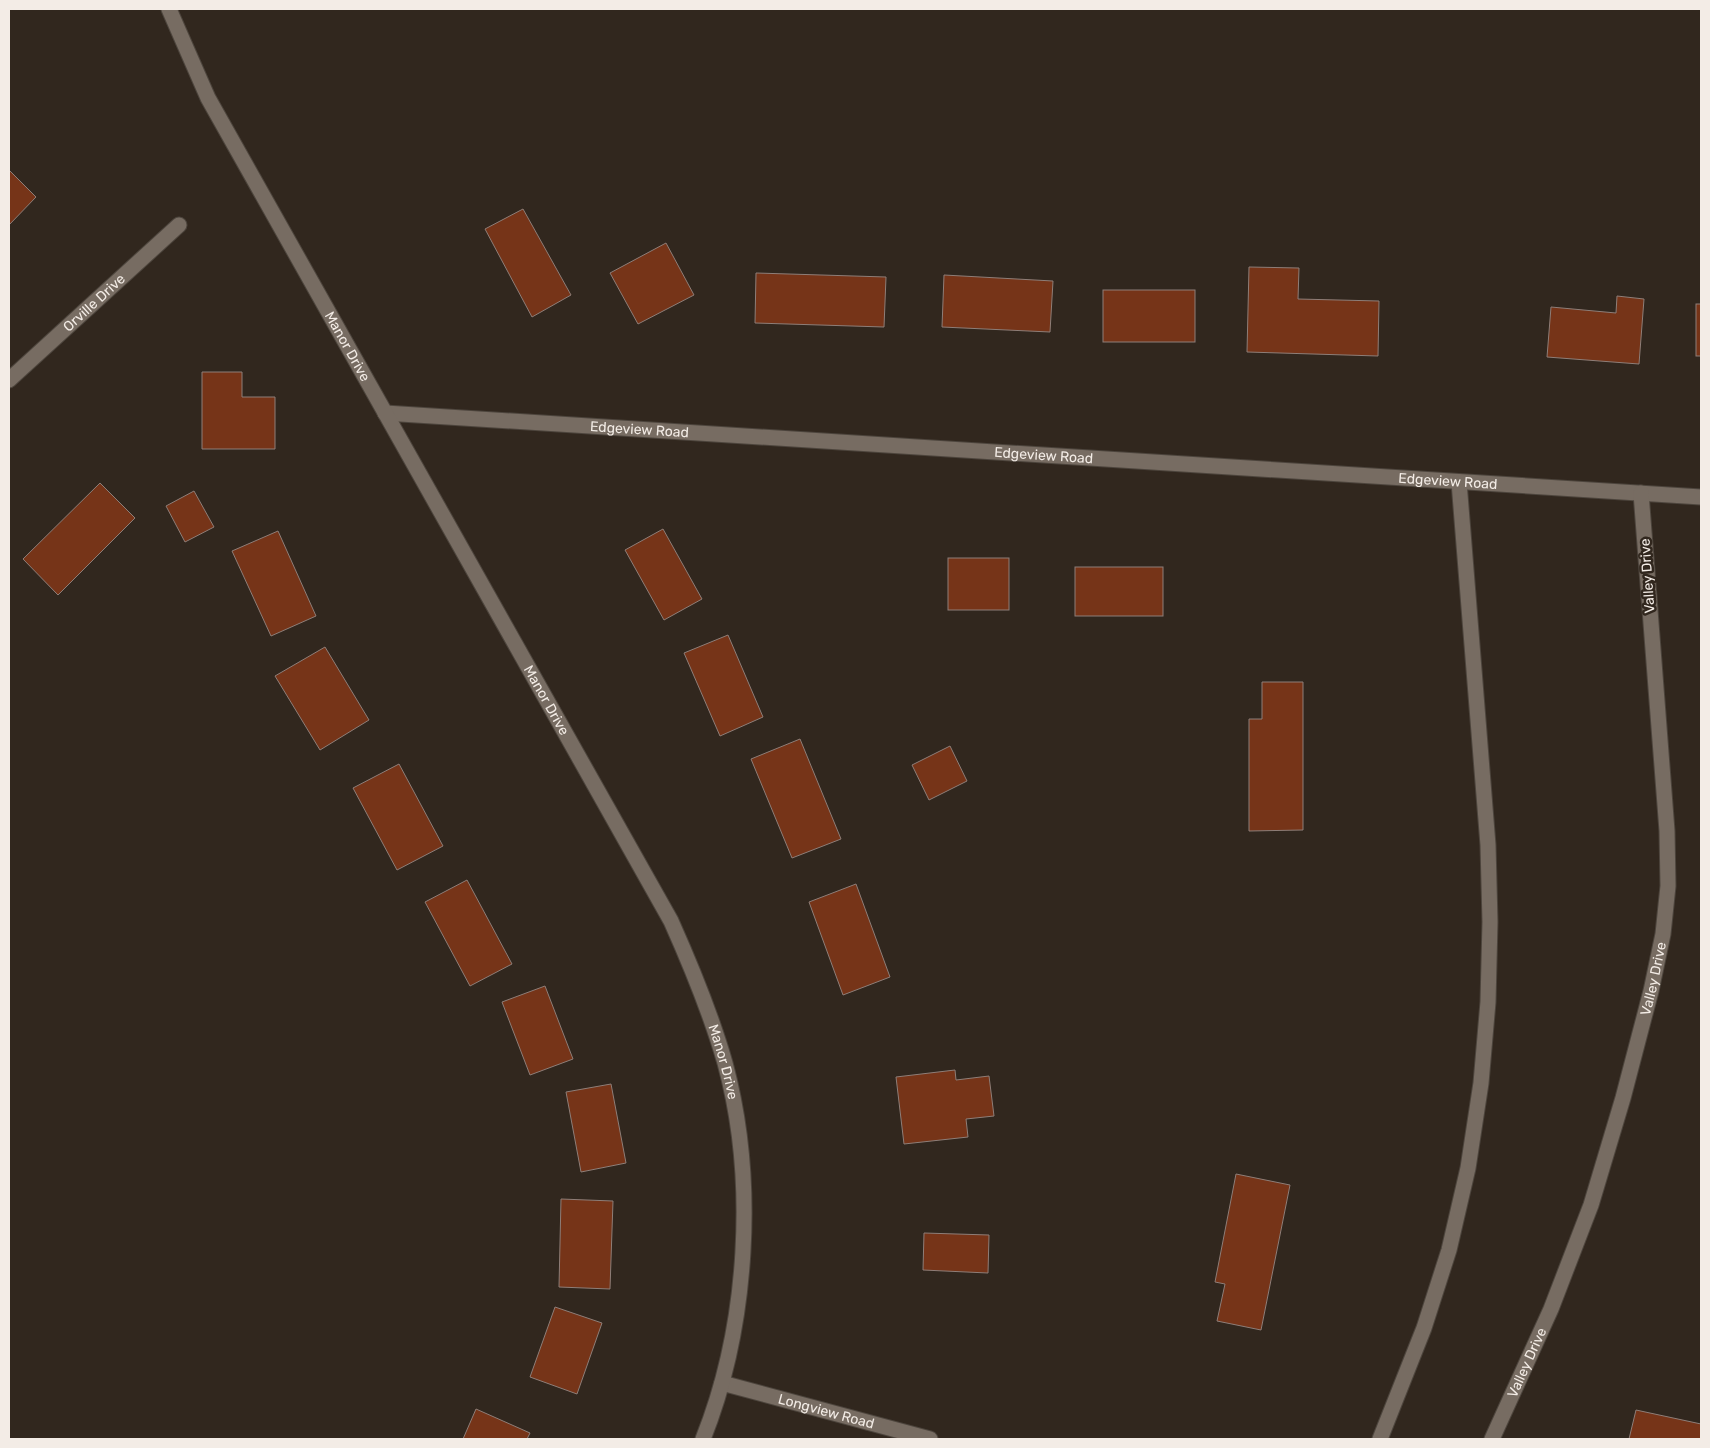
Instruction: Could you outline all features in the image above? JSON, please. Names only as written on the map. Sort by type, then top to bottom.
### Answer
[{"type":"street","name":"Manor Drive","points":[[169,9],[208,98],[671,921],[694,971],[725,1065],[736,1114],[744,1204],[739,1298],[732,1342],[722,1383],[703,1439]]},
{"type":"street","name":"Orville Drive","points":[[9,380],[179,225]]},
{"type":"street","name":"Edgeview Road","points":[[385,413],[1701,497]]},
{"type":"street","points":[[1380,1439],[1424,1328],[1450,1250],[1468,1168],[1483,1065],[1488,1002],[1490,922],[1488,845],[1459,482]]},
{"type":"street","name":"Valley Drive","points":[[1492,1439],[1551,1309],[1591,1205],[1623,1098],[1651,991],[1663,934],[1668,886],[1667,831],[1640,493]]},
{"type":"street","name":"Longview Road","points":[[722,1383],[930,1439]]},
{"type":"building","points":[[9,170],[36,197],[9,225]]},
{"type":"building","points":[[523,209],[571,295],[532,317],[485,229]]},
{"type":"building","points":[[666,243],[694,295],[638,324],[610,273]]},
{"type":"building","points":[[1249,267],[1299,268],[1298,299],[1379,301],[1378,356],[1247,352]]},
{"type":"building","points":[[756,273],[886,277],[884,327],[755,323]]},
{"type":"building","points":[[944,275],[1053,281],[1050,332],[942,327]]},
{"type":"building","points":[[1103,290],[1195,290],[1195,342],[1103,342]]},
{"type":"building","points":[[1617,296],[1644,299],[1639,364],[1547,357],[1551,307],[1616,313]]},
{"type":"building","points":[[1696,304],[1701,304],[1701,356],[1696,356]]},
{"type":"building","points":[[202,372],[242,372],[242,397],[275,397],[275,449],[202,449]]},
{"type":"building","points":[[100,483],[135,518],[58,595],[23,559]]},
{"type":"building","points":[[194,491],[214,527],[185,542],[166,506]]},
{"type":"building","points":[[663,529],[702,599],[664,620],[625,550]]},
{"type":"building","points":[[278,531],[316,616],[271,636],[232,551]]},
{"type":"building","points":[[948,558],[1009,558],[1009,610],[948,610]]},
{"type":"building","points":[[1075,567],[1163,567],[1163,616],[1075,616]]},
{"type":"building","points":[[728,635],[763,717],[720,736],[684,653]]},
{"type":"building","points":[[325,647],[369,720],[320,750],[275,676]]},
{"type":"building","points":[[1262,682],[1303,682],[1303,830],[1249,831],[1249,719],[1262,719]]},
{"type":"building","points":[[800,739],[841,839],[792,858],[751,759]]},
{"type":"building","points":[[950,746],[967,781],[929,800],[912,765]]},
{"type":"building","points":[[399,764],[443,846],[397,870],[353,788]]},
{"type":"building","points":[[467,880],[512,964],[470,986],[425,902]]},
{"type":"building","points":[[856,884],[890,977],[843,995],[809,902]]},
{"type":"building","points":[[545,986],[573,1059],[530,1075],[502,1002]]},
{"type":"building","points":[[955,1070],[956,1080],[989,1076],[994,1116],[966,1119],[968,1137],[904,1144],[896,1077]]},
{"type":"building","points":[[611,1084],[626,1163],[581,1172],[566,1092]]},
{"type":"building","points":[[1236,1174],[1290,1185],[1261,1330],[1217,1321],[1225,1284],[1215,1282]]},
{"type":"building","points":[[561,1199],[613,1201],[610,1289],[559,1287]]},
{"type":"building","points":[[924,1233],[989,1235],[988,1273],[923,1270]]},
{"type":"building","points":[[555,1307],[602,1323],[577,1394],[530,1377]]},
{"type":"building","points":[[476,1409],[530,1433],[527,1439],[463,1439]]},
{"type":"building","points":[[1636,1410],[1701,1424],[1701,1439],[1629,1439]]}]
